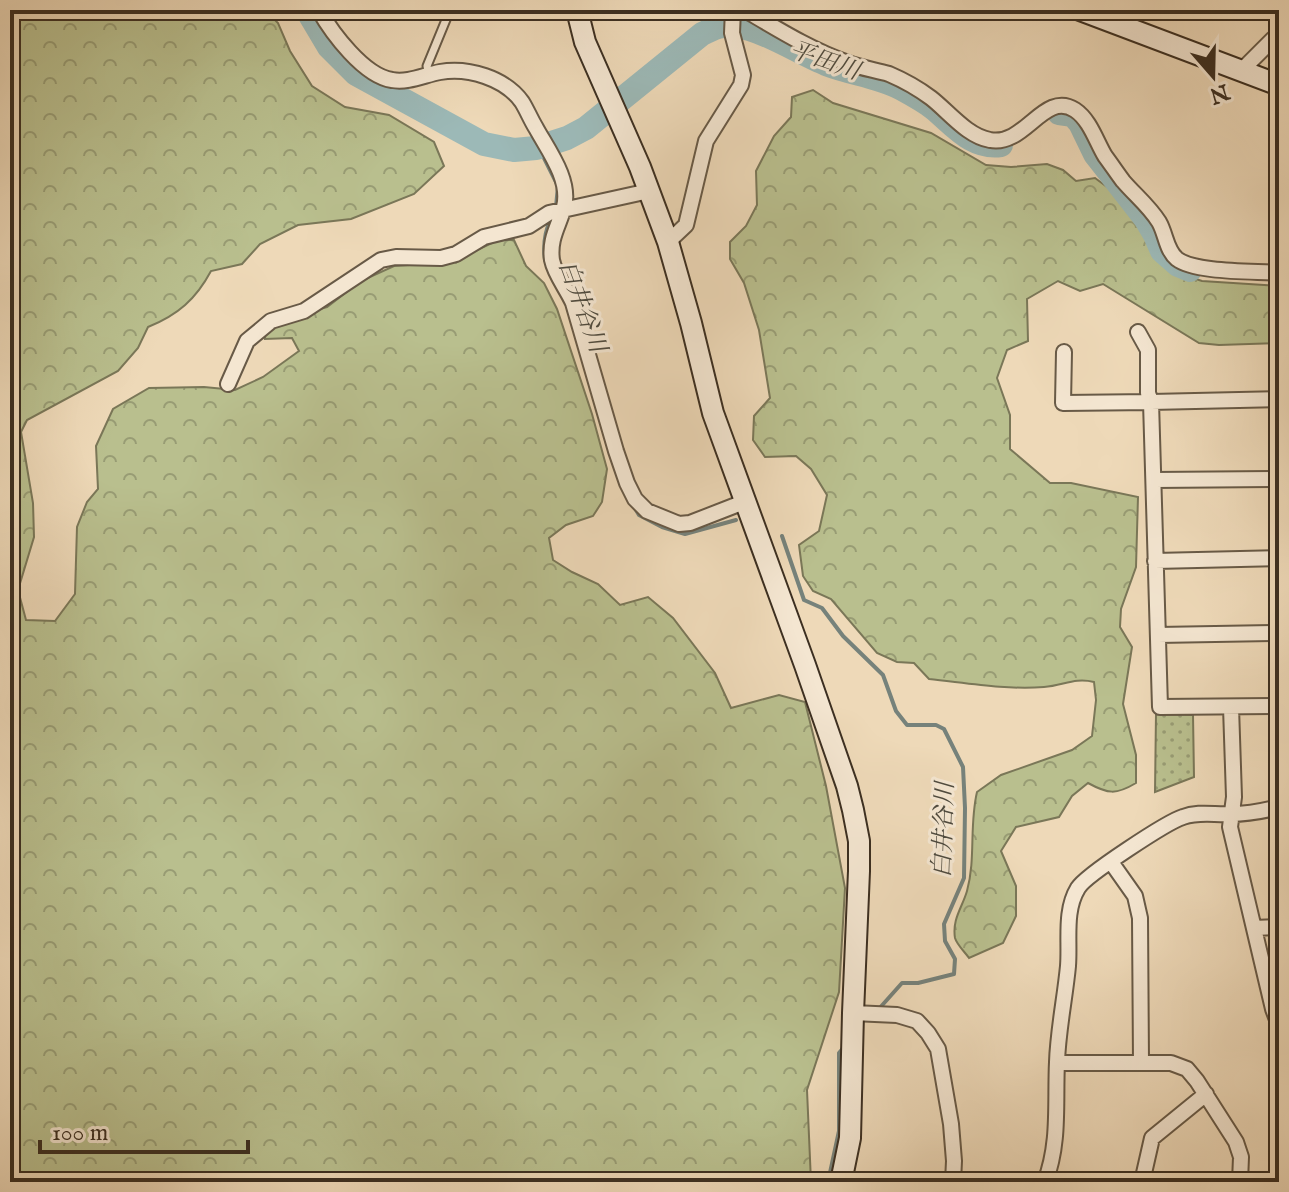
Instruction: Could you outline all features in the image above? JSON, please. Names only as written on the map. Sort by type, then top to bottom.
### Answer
[{"type":"street","points":[[319,10],[360,62],[379,76],[405,81],[455,71],[498,81],[511,89],[522,102],[552,156],[564,187],[564,209],[553,237],[554,266],[573,303],[620,461],[635,499],[647,511],[679,524],[690,523],[744,502]]},
{"type":"street","points":[[577,10],[585,42],[620,120],[668,242],[713,413],[805,665],[853,810],[859,841],[859,871],[850,1138],[841,1182]]},
{"type":"street","points":[[745,10],[808,46],[850,64],[890,75],[913,87],[971,132],[989,140],[1001,141],[1015,135],[1053,107],[1074,109],[1084,118],[1103,153],[1160,224],[1176,259],[1192,266],[1279,273]]},
{"type":"street","points":[[1080,10],[1279,85]]},
{"type":"street","points":[[668,242],[686,225],[706,141],[741,85],[743,75],[732,20]]},
{"type":"street","points":[[1242,71],[1273,39],[1279,39]]},
{"type":"street","points":[[228,384],[247,341],[271,321],[304,311],[381,260],[396,257],[441,258],[456,254],[484,237],[529,226],[543,215],[649,191]]},
{"type":"street","points":[[1138,332],[1148,350],[1160,707],[1279,706]]},
{"type":"street","points":[[1064,352],[1063,403],[1279,399]]},
{"type":"street","points":[[1154,480],[1279,479]]},
{"type":"street","points":[[1155,561],[1279,558]]},
{"type":"street","points":[[1158,635],[1279,633]]},
{"type":"street","points":[[1231,707],[1234,797],[1230,827],[1273,1009],[1279,1020]]},
{"type":"street","points":[[1045,1182],[1052,1164],[1057,1133],[1057,1063],[1068,962],[1069,921],[1079,887],[1164,825],[1185,816],[1279,807],[1279,815]]},
{"type":"street","points":[[1111,862],[1135,896],[1140,918],[1141,1062]]},
{"type":"street","points":[[1254,928],[1279,927]]},
{"type":"street","points":[[853,1013],[897,1015],[917,1021],[938,1049],[951,1124],[953,1182]]},
{"type":"street","points":[[1057,1063],[1171,1063],[1187,1069],[1236,1142],[1241,1157],[1240,1182]]},
{"type":"street","points":[[1142,1182],[1152,1138],[1206,1094]]},
{"type":"lane","points":[[429,75],[427,66],[450,10]]},
{"type":"green space","points":[[10,10],[265,10],[278,23],[290,51],[312,86],[345,107],[389,115],[434,142],[444,166],[414,194],[351,219],[298,225],[260,244],[242,264],[211,271],[185,305],[148,327],[138,348],[118,371],[27,420],[21,432],[33,503],[34,537],[18,590],[26,620],[55,621],[75,594],[77,527],[87,502],[98,489],[96,446],[113,409],[149,388],[235,390],[263,377],[299,351],[292,338],[265,339],[266,324],[327,307],[361,281],[394,266],[441,263],[498,240],[514,240],[526,266],[544,283],[557,309],[607,469],[602,502],[593,516],[566,525],[549,538],[553,560],[598,584],[620,605],[648,597],[673,618],[715,673],[731,708],[779,695],[805,702],[826,786],[845,888],[839,992],[807,1090],[811,1182],[10,1182]]},
{"type":"green space","points":[[813,90],[833,103],[931,133],[986,165],[1011,167],[1047,164],[1063,170],[1076,181],[1095,178],[1130,204],[1171,271],[1202,281],[1279,286],[1279,343],[1199,343],[1103,284],[1080,291],[1058,281],[1027,299],[1028,341],[1007,350],[997,378],[1010,415],[1010,449],[1050,483],[1071,483],[1138,497],[1136,567],[1121,609],[1120,627],[1132,647],[1123,704],[1136,755],[1136,783],[1112,792],[1088,783],[1072,796],[1059,817],[1016,827],[1001,851],[1016,886],[1016,916],[1003,943],[969,958],[956,941],[954,931],[970,879],[977,792],[1001,775],[1072,750],[1092,736],[1096,700],[1094,682],[1015,688],[929,679],[914,663],[897,662],[877,653],[831,599],[813,591],[803,576],[799,545],[819,531],[827,495],[811,469],[796,456],[765,457],[753,440],[754,416],[770,398],[759,330],[744,283],[730,259],[730,242],[746,226],[757,205],[756,171],[774,136],[791,117],[792,97]]},
{"type":"green space","points":[[1156,714],[1193,715],[1194,777],[1155,792]]},
{"type":"waterway","name":"平田川","points":[[307,10],[329,47],[356,74],[484,144],[514,150],[536,148],[586,128],[702,34],[726,26],[758,32],[826,64],[893,85],[930,105],[972,140],[1001,145]]},
{"type":"waterway","name":"平田川","points":[[1059,113],[1073,115],[1080,123],[1095,154],[1145,218],[1162,251],[1178,265],[1190,270]]},
{"type":"waterway","name":"白井谷川","points":[[536,148],[558,186],[556,207]]},
{"type":"waterway","name":"白井谷川","points":[[545,260],[545,239],[551,218]]},
{"type":"waterway","name":"白井谷川","points":[[633,505],[639,515],[685,534],[736,520]]},
{"type":"waterway","name":"白井谷川","points":[[782,536],[804,600],[822,608],[843,636],[883,675],[896,711],[907,725],[936,725],[944,729],[963,767],[964,878],[944,924],[945,941],[955,959],[954,974],[918,983],[902,983],[877,1011]]},
{"type":"waterway","name":"白井谷川","points":[[828,1182],[839,1131],[839,1053],[844,1047]]}]
